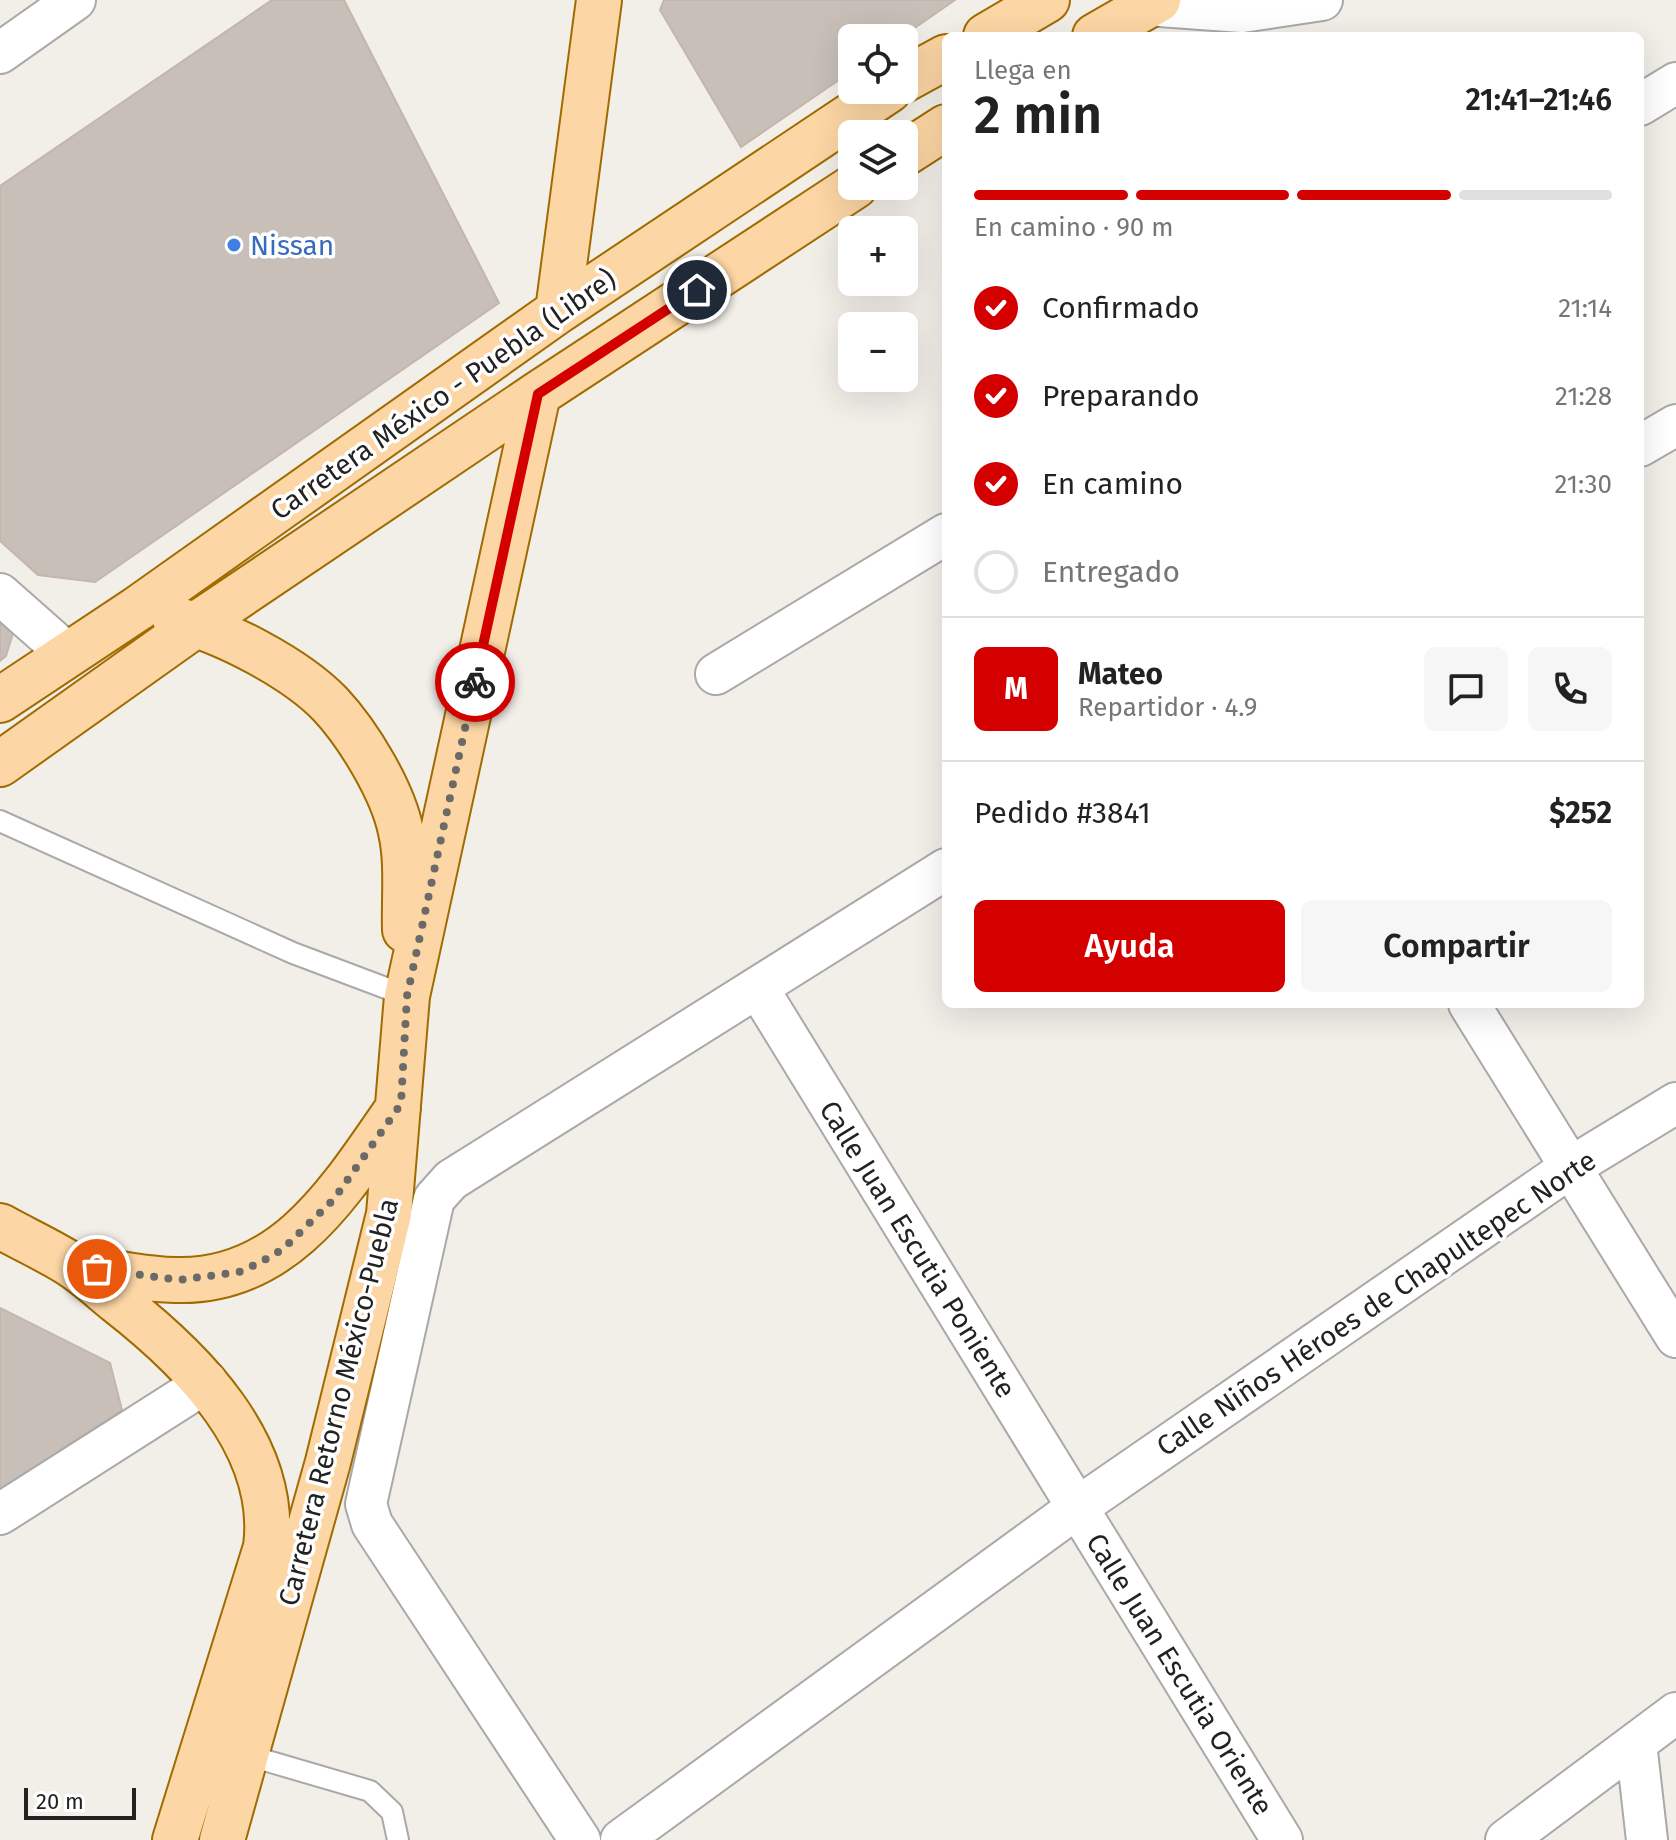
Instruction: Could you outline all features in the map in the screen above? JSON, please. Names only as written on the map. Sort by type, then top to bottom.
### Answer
[{"type":"main road","points":[[558,311],[599,0]]},
{"type":"main road","points":[[1000,32],[1047,0]]},
{"type":"main road","points":[[1102,32],[1152,3]]},
{"type":"main road","points":[[918,72],[942,59]]},
{"type":"main road","name":"Carretera México - Puebla (Libre)","points":[[0,700],[137,609],[558,311],[868,104]]},
{"type":"main road","points":[[918,145],[942,130]]},
{"type":"main road","name":"Carretera México - Puebla (Libre)","points":[[0,764],[197,624],[538,394],[838,197]]},
{"type":"main road","name":"Carretera Retorno México-Puebla","points":[[222,1840],[328,1462],[389,1214],[401,1104],[407,996],[538,394]]},
{"type":"main road","points":[[137,609],[197,624],[275,663],[329,704],[376,768],[401,832],[407,996]]},
{"type":"main road","points":[[71,1265],[179,1280],[239,1272],[261,1262],[283,1249],[334,1199],[401,1104]]},
{"type":"main road","name":"Carretera Retorno México-Puebla","points":[[0,1226],[71,1265],[162,1336],[207,1382],[232,1419],[263,1494],[268,1527],[257,1582],[175,1840]]},
{"type":"street","points":[[0,53],[75,0]]},
{"type":"street","points":[[1152,3],[1242,12],[1322,0]]},
{"type":"street","points":[[1644,103],[1676,83]]},
{"type":"street","points":[[1644,444],[1676,425]]},
{"type":"street","points":[[716,674],[942,536]]},
{"type":"street","points":[[0,594],[69,655]]},
{"type":"street","points":[[580,1840],[372,1524],[366,1504],[434,1199],[442,1188],[942,872]]},
{"type":"street","name":"Calle Juan Escutia Poniente","points":[[759,990],[1078,1507]]},
{"type":"street","points":[[1476,1008],[1676,1337]]},
{"type":"street","name":"Calle Niños Héroes de Chapultepec Norte","points":[[621,1840],[1078,1507],[1571,1167],[1676,1103]]},
{"type":"street","points":[[0,1514],[207,1382]]},
{"type":"street","name":"Calle Juan Escutia Oriente","points":[[1078,1507],[1282,1840]]},
{"type":"street","points":[[1506,1840],[1676,1713]]},
{"type":"street","points":[[1636,1743],[1647,1840]]},
{"type":"lane","points":[[0,821],[293,953],[407,996]]},
{"type":"lane","points":[[247,1755],[370,1791],[392,1812],[398,1840]]},
{"type":"building","name":"Nissan","points":[[272,0],[344,0],[499,303],[95,582],[38,575],[0,541],[0,186]]},
{"type":"building","points":[[664,0],[955,0],[918,26],[838,24],[838,81],[741,147],[660,10]]},
{"type":"building","points":[[0,618],[14,630],[6,656],[0,661]]},
{"type":"building","points":[[0,1308],[110,1363],[122,1410],[0,1489]]},
{"type":"way so far","points":[[97,1269],[179,1280],[239,1272],[261,1262],[283,1249],[334,1199],[401,1104],[407,996],[475,682]]},
{"type":"place","name":"Nissan","points":[[234,245]]},
{"type":"route","points":[[475,682],[538,394],[697,290]]}]
